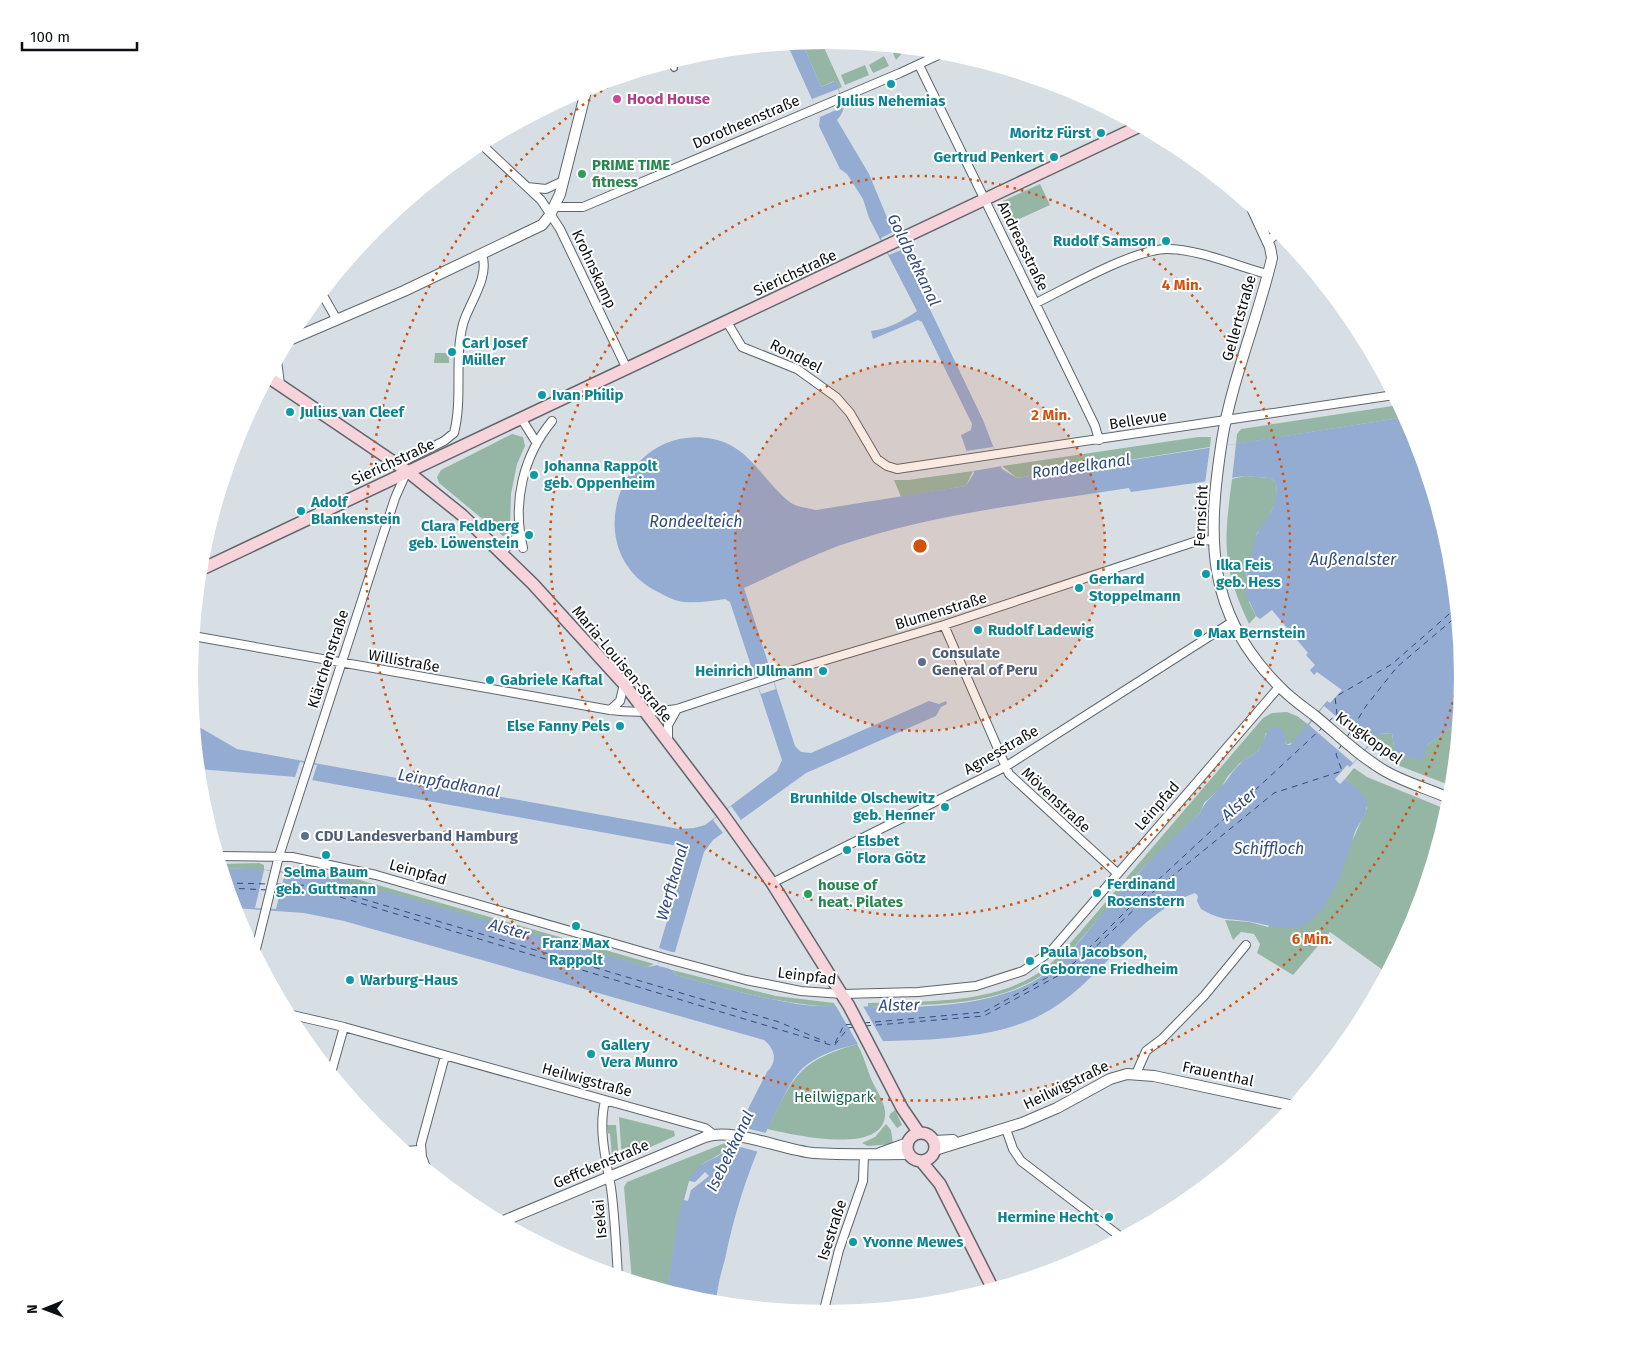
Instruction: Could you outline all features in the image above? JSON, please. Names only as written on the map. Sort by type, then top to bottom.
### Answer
[{"type":"main road","name":"Sierichstraße","points":[[208,566],[1133,129]]},
{"type":"main road","name":"Maria-Louisen-Straße","points":[[273,380],[407,471],[462,515],[502,552],[624,684],[732,826],[772,883],[842,994],[902,1108],[912,1142]]},
{"type":"main road","points":[[930,1152],[914,1159],[912,1142],[928,1135],[930,1152],[940,1184],[990,1284]]},
{"type":"street","name":"Dorotheenstraße","points":[[553,211],[583,207],[933,58]]},
{"type":"street","name":"Andreasstraße","points":[[920,65],[1095,426],[1098,440]]},
{"type":"street","points":[[299,336],[534,230],[553,211],[585,97]]},
{"type":"street","name":"Krohnskamp","points":[[486,149],[553,211],[627,369]]},
{"type":"street","points":[[526,187],[546,189],[563,181]]},
{"type":"street","name":"Gellertstraße","points":[[1227,420],[1272,255],[1258,222]]},
{"type":"street","points":[[1267,242],[1273,237]]},
{"type":"street","points":[[1036,303],[1128,259],[1156,250],[1187,252],[1267,274]]},
{"type":"street","points":[[444,441],[452,436],[455,429],[461,335],[465,317],[484,271],[485,263],[482,255]]},
{"type":"street","points":[[325,298],[337,320]]},
{"type":"street","name":"Rondeel","points":[[726,322],[742,347],[797,369],[836,397],[850,413],[874,455],[887,466]]},
{"type":"street","points":[[277,372],[279,384]]},
{"type":"street","name":"Bellevue","points":[[887,466],[904,469],[997,456],[1387,396]]},
{"type":"street","points":[[522,418],[536,442]]},
{"type":"street","points":[[523,548],[520,534],[521,487],[536,442],[552,420]]},
{"type":"street","name":"Fernsicht","points":[[1227,420],[1217,482],[1213,540],[1218,579],[1232,622],[1249,650],[1279,687]]},
{"type":"street","name":"Sierichstraße","points":[[396,465],[444,441],[463,446]]},
{"type":"street","name":"Klärchenstraße","points":[[258,943],[274,871],[395,498],[407,471]]},
{"type":"street","points":[[502,552],[520,534]]},
{"type":"street","name":"Blumenstraße","points":[[646,713],[677,709],[772,677],[944,625],[1197,541],[1213,540]]},
{"type":"street","name":"Agnesstraße","points":[[772,883],[1005,767],[1232,622]]},
{"type":"street","name":"Mövenstraße","points":[[944,625],[1005,767],[1016,782],[1117,874]]},
{"type":"street","name":"Willistraße","points":[[199,637],[341,664],[610,710],[646,713]]},
{"type":"street","points":[[610,710],[620,701],[624,684]]},
{"type":"street","name":"Krugkoppel","points":[[1279,687],[1361,754],[1396,777],[1443,796]]},
{"type":"street","name":"Leinpfad","points":[[224,856],[279,856],[376,875],[670,959],[783,988],[842,994],[954,989],[992,982],[1023,971],[1051,951],[1279,687]]},
{"type":"street","points":[[668,741],[668,725],[677,709]]},
{"type":"street","points":[[1136,1074],[1146,1051],[1162,1039],[1204,996],[1246,945]]},
{"type":"street","name":"Heilwigstraße","points":[[298,1016],[344,1027],[705,1128],[713,1134],[733,1135],[762,1143],[812,1152],[880,1153],[912,1142]]},
{"type":"street","points":[[333,1065],[344,1027]]},
{"type":"street","points":[[423,1158],[420,1150],[445,1056]]},
{"type":"street","name":"Frauenthal","points":[[1136,1074],[1154,1076],[1286,1104]]},
{"type":"street","name":"Heilwigstraße","points":[[930,1152],[962,1140],[1006,1128],[1057,1108],[1110,1079],[1136,1074]]},
{"type":"street","name":"Isekai","points":[[605,1100],[603,1114],[605,1160],[609,1178],[617,1269]]},
{"type":"street","points":[[1006,1128],[1013,1149],[1021,1161],[1116,1234]]},
{"type":"street","name":"Geffckenstraße","points":[[509,1219],[713,1134]]},
{"type":"street","points":[[414,1150],[420,1150]]},
{"type":"street","name":"Isestraße","points":[[825,1305],[839,1250],[863,1181],[864,1154]]},
{"type":"green space","points":[[825,49],[842,87],[838,89],[834,81],[821,87],[805,50]]},
{"type":"green space","points":[[893,53],[902,53],[896,60]]},
{"type":"green space","points":[[884,56],[889,66],[873,73],[869,65]]},
{"type":"green space","points":[[865,65],[869,75],[845,85],[841,75]]},
{"type":"green space","points":[[1040,184],[1050,205],[1008,224],[1000,208],[1003,201]]},
{"type":"green space","points":[[435,353],[449,353],[449,363],[434,363]]},
{"type":"green space","points":[[1392,406],[1398,418],[1236,444],[1237,434],[1241,429]]},
{"type":"green space","points":[[512,434],[523,437],[525,446],[517,464],[511,494],[510,531],[503,536],[439,483],[437,477],[441,470]]},
{"type":"green space","points":[[1198,437],[1211,437],[1210,447],[1017,478],[1002,466]]},
{"type":"green space","points":[[973,471],[966,486],[901,497],[894,480],[908,480]]},
{"type":"green space","points":[[1245,476],[1270,478],[1276,482],[1277,500],[1264,526],[1257,533],[1253,554],[1246,568],[1249,602],[1256,616],[1249,624],[1233,585],[1229,569],[1226,537],[1232,479]]},
{"type":"green space","points":[[1287,712],[1297,716],[1309,725],[1294,742],[1286,745],[1284,735],[1266,733],[1262,746],[1257,752],[1240,763],[1228,776],[1221,788],[1204,803],[1200,813],[1135,876],[1062,961],[1040,977],[1017,988],[969,1001],[945,1004],[868,1007],[868,1003],[936,1001],[982,995],[1025,981],[1044,969],[1059,956],[1081,931],[1263,718],[1272,713]]},
{"type":"green space","points":[[1452,727],[1445,783],[1397,765],[1370,743],[1380,734],[1392,733],[1394,747],[1427,745]]},
{"type":"green space","points":[[1354,768],[1367,777],[1440,807],[1433,840],[1421,879],[1406,917],[1382,969],[1330,932],[1293,975],[1257,953],[1260,944],[1254,934],[1241,932],[1233,940],[1225,920],[1250,922],[1268,927],[1353,839],[1367,808],[1362,794],[1345,779]]},
{"type":"green space","points":[[259,863],[264,865],[264,870],[228,868],[226,864]]},
{"type":"green space","points":[[290,866],[360,880],[654,964],[647,967],[285,873],[286,867]]},
{"type":"green space","points":[[672,970],[776,996],[834,1003],[836,1007],[815,1006],[755,996],[675,975]]},
{"type":"green space","name":"Heilwigpark","points":[[857,1044],[884,1107],[882,1125],[871,1134],[855,1139],[836,1140],[767,1129],[784,1096],[800,1073],[821,1057]]},
{"type":"green space","points":[[895,1110],[902,1125],[897,1128],[889,1117]]},
{"type":"green space","points":[[619,1117],[674,1131],[675,1136],[622,1160]]},
{"type":"green space","points":[[886,1124],[891,1130],[893,1144],[868,1146],[862,1143],[875,1137]]},
{"type":"green space","points":[[607,1125],[616,1125],[619,1160],[611,1164],[609,1160],[612,1156],[610,1134],[608,1133]]},
{"type":"green space","points":[[725,1143],[730,1144],[723,1152],[699,1167],[690,1180],[677,1229],[669,1285],[631,1274],[624,1187],[627,1182]]},
{"type":"water","points":[[790,50],[805,50],[821,87],[835,81],[844,105],[841,115],[837,120],[869,174],[893,232],[983,420],[1002,469],[1017,478],[1398,418],[1421,475],[1433,514],[1442,554],[1453,636],[1453,718],[1452,727],[1427,745],[1424,760],[1399,755],[1394,747],[1392,733],[1380,734],[1350,767],[1347,765],[1335,779],[1340,784],[1345,779],[1360,791],[1366,800],[1366,810],[1333,890],[1316,916],[1306,924],[1294,928],[1283,928],[1221,918],[1201,909],[1197,901],[1198,896],[1195,893],[1172,904],[1152,918],[1080,987],[1061,1003],[1039,1016],[1010,1027],[980,1034],[858,1044],[827,1053],[812,1061],[800,1071],[788,1088],[753,1162],[734,1219],[717,1295],[669,1285],[680,1210],[695,1170],[703,1163],[722,1154],[729,1146],[767,1072],[773,1064],[773,1051],[764,1040],[344,921],[304,913],[243,909],[228,868],[304,873],[359,884],[647,967],[658,965],[662,949],[659,948],[685,861],[684,853],[678,846],[295,777],[205,770],[200,727],[237,749],[679,829],[705,825],[777,771],[782,760],[730,602],[725,599],[684,602],[656,591],[632,571],[618,547],[615,519],[620,492],[634,468],[655,449],[681,439],[713,439],[726,443],[747,457],[781,495],[791,503],[816,510],[966,486],[974,473],[961,435],[971,430],[972,424],[922,322],[918,320],[873,339],[871,331],[895,324],[917,311],[869,218],[863,199],[847,174],[840,169],[819,126],[820,117]],"holes":[[[1245,476],[1270,478],[1276,482],[1275,504],[1256,535],[1251,555],[1246,565],[1248,585],[1246,594],[1256,616],[1260,619],[1272,610],[1308,653],[1306,655],[1315,665],[1310,670],[1314,675],[1317,672],[1342,690],[1330,703],[1327,701],[1290,745],[1286,745],[1281,729],[1274,727],[1268,731],[1258,751],[1236,768],[1206,803],[1200,813],[1133,879],[1072,950],[1054,967],[1028,984],[1009,992],[966,1002],[921,1007],[797,1004],[751,995],[675,975],[672,970],[667,968],[671,952],[675,952],[704,852],[713,840],[806,773],[936,716],[941,707],[947,704],[946,701],[939,704],[929,701],[811,753],[801,752],[795,746],[744,588],[838,546],[873,535],[945,518],[1129,488],[1131,492]]]},
{"type":"pier","points":[[838,89],[845,106],[820,117],[812,99]]},
{"type":"pier","points":[[893,232],[901,250],[889,255],[881,238]]},
{"type":"pier","points":[[1236,444],[1232,479],[1205,483],[1210,447]]},
{"type":"pier","points":[[993,447],[1002,466],[973,471],[966,451]]},
{"type":"pier","points":[[769,669],[776,689],[761,694],[754,675]]},
{"type":"pier","points":[[1324,706],[1369,744],[1353,763],[1309,725]]},
{"type":"pier","points":[[300,762],[317,765],[312,781],[295,777]]},
{"type":"pier","points":[[731,806],[741,820],[723,833],[713,820]]},
{"type":"pier","points":[[264,870],[285,873],[276,909],[255,908]]},
{"type":"pier","points":[[662,949],[672,952],[667,968],[658,966]]},
{"type":"pier","points":[[836,1006],[863,1006],[884,1043],[859,1046]]},
{"type":"pier","points":[[737,1126],[766,1133],[759,1152],[729,1144]]},
{"type":"pier","points":[[705,1172],[709,1176],[691,1190],[688,1201],[684,1200],[689,1181],[695,1182]]},
{"type":"ferry route","points":[[1328,722],[1337,714],[1335,697],[1392,664],[1451,613]]},
{"type":"ferry route","points":[[1347,737],[1366,706],[1397,667],[1452,621]]},
{"type":"ferry route","points":[[864,1023],[984,1012],[1074,963],[1143,894],[1322,728]]},
{"type":"ferry route","points":[[865,1026],[984,1016],[1076,966],[1148,896],[1274,793],[1342,771],[1336,754],[1342,744]]},
{"type":"ferry route","points":[[233,883],[270,884]]},
{"type":"ferry route","points":[[276,884],[319,886],[779,1022],[826,1042]]},
{"type":"ferry route","points":[[235,888],[268,890]]},
{"type":"ferry route","points":[[275,890],[320,891],[834,1046],[848,1028],[854,1027]]},
{"type":"ferry route","points":[[835,1043],[844,1025],[853,1024]]},
{"type":"place","name":"Julius Nehemias","points":[[891,84]]},
{"type":"place","name":"Hood House","points":[[617,99]]},
{"type":"place","name":"Moritz Fürst","points":[[1101,133]]},
{"type":"place","name":"Gertrud Penkert","points":[[1054,157]]},
{"type":"place","name":"PRIME TIME fitness","points":[[582,174]]},
{"type":"place","name":"Rudolf Samson","points":[[1166,241]]},
{"type":"place","name":"Carl Josef Müller","points":[[452,352]]},
{"type":"place","name":"Ivan Philip","points":[[542,395]]},
{"type":"place","name":"Julius van Cleef","points":[[290,412]]},
{"type":"place","name":"Johanna Rappolt geb. Oppenheim","points":[[534,475]]},
{"type":"place","name":"Adolf Blankenstein","points":[[301,511]]},
{"type":"place","name":"Clara Feldberg geb. Löwenstein","points":[[529,535]]},
{"type":"place","name":"Ilka Feis geb. Hess","points":[[1206,574]]},
{"type":"place","name":"Gerhard Stoppelmann","points":[[1079,588]]},
{"type":"place","name":"Rudolf Ladewig","points":[[978,630]]},
{"type":"place","name":"Max Bernstein","points":[[1198,633]]},
{"type":"place","name":"Consulate General of Peru","points":[[922,662]]},
{"type":"place","name":"Heinrich Ullmann","points":[[823,671]]},
{"type":"place","name":"Gabriele Kaftal","points":[[490,680]]},
{"type":"place","name":"Else Fanny Pels","points":[[620,726]]},
{"type":"place","name":"Brunhilde Olschewitz geb. Henner","points":[[945,807]]},
{"type":"place","name":"CDU Landesverband Hamburg","points":[[305,836]]},
{"type":"place","name":"Elsbet Flora Götz","points":[[847,850]]},
{"type":"place","name":"Selma Baum geb. Guttmann","points":[[326,855]]},
{"type":"place","name":"Ferdinand Rosenstern","points":[[1097,893]]},
{"type":"place","name":"house of heat. Pilates","points":[[808,894]]},
{"type":"place","name":"Franz Max Rappolt","points":[[576,926]]},
{"type":"place","name":"Paula Jacobson, Geborene Friedheim","points":[[1030,961]]},
{"type":"place","name":"Warburg-Haus","points":[[350,980]]},
{"type":"place","name":"Gallery Vera Munro","points":[[591,1054]]},
{"type":"place","name":"Hermine Hecht","points":[[1109,1217]]},
{"type":"place","name":"Yvonne Mewes","points":[[853,1242]]},
{"type":"water label","name":"Goldbekkanal","points":[[914,260]]},
{"type":"water label","name":"Rondeelkanal","points":[[1081,466]]},
{"type":"water label","name":"Rondeelteich","points":[[696,521]]},
{"type":"water label","name":"Außenalster","points":[[1353,559]]},
{"type":"water label","name":"Leinpfadkanal","points":[[449,783]]},
{"type":"water label","name":"Alster","points":[[1239,804]]},
{"type":"water label","name":"Schiffloch","points":[[1269,848]]},
{"type":"water label","name":"Werftkanal","points":[[672,882]]},
{"type":"water label","name":"Alster","points":[[509,929]]},
{"type":"water label","name":"Alster","points":[[899,1005]]},
{"type":"water label","name":"Isebekkanal","points":[[730,1151]]}]
